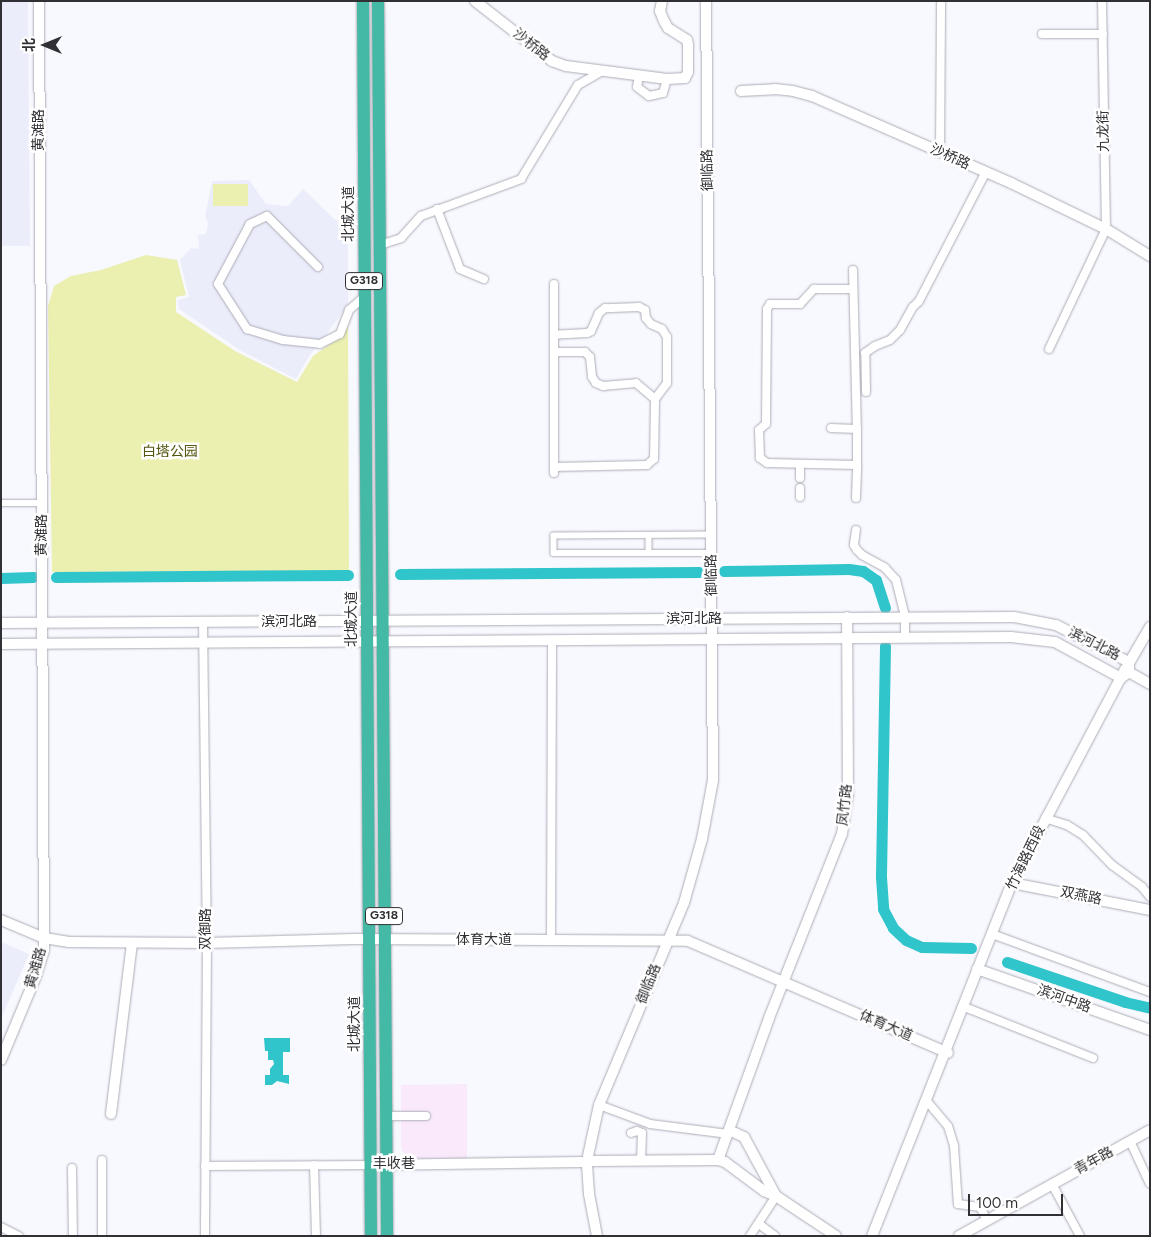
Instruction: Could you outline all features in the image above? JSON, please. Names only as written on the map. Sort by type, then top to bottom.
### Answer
[{"type":"highway","name":"北城大道","points":[[363,1],[371,1236]]},
{"type":"highway","name":"G318","points":[[378,1],[387,1236]]},
{"type":"street","name":"黄滩路","points":[[1,1060],[36,976],[44,950],[39,1]]},
{"type":"street","name":"沙桥路","points":[[475,1],[552,61],[566,66],[667,78],[685,78],[688,72],[687,40],[668,28],[660,11],[662,1]]},
{"type":"street","name":"御临路","points":[[597,1236],[589,1194],[587,1161],[599,1106],[666,940],[684,903],[702,839],[714,780],[706,1]]},
{"type":"street","points":[[940,152],[941,1]]},
{"type":"street","name":"九龙街","points":[[1102,1],[1106,229]]},
{"type":"street","points":[[1042,34],[1103,34]]},
{"type":"street","points":[[380,245],[400,238],[421,216],[522,179],[578,85],[602,70]]},
{"type":"street","points":[[639,75],[637,87],[649,96],[664,92],[667,78]]},
{"type":"street","name":"沙桥路","points":[[740,91],[775,89],[802,93],[986,172],[1106,229],[1150,256]]},
{"type":"street","points":[[866,392],[865,354],[875,346],[890,340],[900,330],[912,307],[919,301],[986,172]]},
{"type":"street","points":[[437,209],[460,270],[484,279]]},
{"type":"street","points":[[318,267],[267,216],[250,224],[218,284],[247,329],[284,340],[320,344],[340,334],[349,310],[364,296]]},
{"type":"street","points":[[1049,349],[1106,229]]},
{"type":"street","points":[[853,270],[857,429],[856,498]]},
{"type":"street","points":[[554,284],[554,335],[554,352],[554,470],[648,465],[654,459],[656,443],[655,399],[667,383],[668,337],[662,329],[651,324],[646,318],[645,310],[639,307],[605,308],[599,313],[591,331],[587,333],[554,335]]},
{"type":"street","points":[[853,289],[814,289],[800,304],[770,304],[767,309],[766,424],[760,430],[759,453],[763,462],[767,463],[857,465]]},
{"type":"street","points":[[554,352],[585,352],[590,357],[592,377],[596,383],[603,386],[636,383],[655,399]]},
{"type":"street","points":[[831,428],[857,429]]},
{"type":"street","points":[[800,465],[800,478]]},
{"type":"street","points":[[800,488],[800,497]]},
{"type":"street","points":[[1,502],[41,502]]},
{"type":"street","points":[[856,530],[854,545],[857,550],[862,555],[885,568],[896,580],[903,617],[903,638]]},
{"type":"street","points":[[712,536],[554,536],[554,554],[712,554]]},
{"type":"street","points":[[649,536],[649,553]]},
{"type":"street","name":"滨河北路","points":[[1,623],[382,622],[1014,616],[1056,625],[1126,670]]},
{"type":"street","name":"凤竹路","points":[[718,1160],[783,982],[842,834],[848,794],[847,617]]},
{"type":"street","name":"双御路","points":[[203,622],[207,943],[205,1236]]},
{"type":"street","name":"竹海路西段","points":[[876,1236],[946,1052],[1014,883],[1150,627]]},
{"type":"street","name":"竹海路西段","points":[[1126,670],[1150,636]]},
{"type":"street","name":"滨河北路","points":[[1,644],[1011,637],[1054,642],[1126,670]]},
{"type":"street","points":[[551,939],[552,640]]},
{"type":"street","points":[[1126,670],[1150,684]]},
{"type":"street","points":[[1047,819],[1067,825],[1083,835],[1112,865],[1142,887],[1150,897]]},
{"type":"street","name":"双燕路","points":[[1014,883],[1150,910]]},
{"type":"street","name":"体育大道","points":[[1,920],[44,938],[68,942],[207,943],[369,939],[688,940],[946,1052]]},
{"type":"street","points":[[994,935],[1150,992]]},
{"type":"street","points":[[111,1114],[132,943]]},
{"type":"street","name":"滨河中路","points":[[980,969],[1150,1030]]},
{"type":"street","points":[[964,1007],[1093,1058]]},
{"type":"street","points":[[927,1102],[948,1126],[952,1139],[958,1204],[980,1206],[987,1220]]},
{"type":"street","name":"竹海路西段","points":[[872,1236],[927,1102]]},
{"type":"street","points":[[599,1106],[650,1124],[728,1132],[744,1137],[776,1196]]},
{"type":"street","points":[[386,1116],[426,1116]]},
{"type":"street","points":[[642,1161],[642,1133],[650,1124]]},
{"type":"street","name":"青年路","points":[[959,1236],[1150,1130]]},
{"type":"street","points":[[631,1133],[637,1131],[642,1133]]},
{"type":"street","points":[[1130,1141],[1150,1184]]},
{"type":"street","points":[[102,1160],[102,1236]]},
{"type":"street","points":[[718,1160],[725,1162],[764,1191],[776,1196],[836,1236]]},
{"type":"street","name":"丰收巷","points":[[206,1166],[718,1160]]},
{"type":"street","points":[[314,1165],[316,1236]]},
{"type":"street","points":[[72,1168],[72,1236]]},
{"type":"street","points":[[1052,1184],[1080,1236]]},
{"type":"street","points":[[750,1236],[760,1224],[776,1196]]},
{"type":"street","points":[[760,1224],[775,1236]]},
{"type":"street","points":[[1,1227],[19,1236]]},
{"type":"shaded area","points":[[1,1],[28,1],[30,246],[1,246]]},
{"type":"shaded area","points":[[249,180],[266,204],[288,206],[303,189],[348,232],[348,306],[310,355],[296,379],[243,352],[179,309],[178,300],[189,297],[180,260],[191,248],[199,249],[198,235],[206,234],[208,223],[205,217],[212,181]]},
{"type":"shaded area","points":[[1,942],[29,954],[1,1019]]},
{"type":"shaded area","points":[[467,1084],[467,1159],[408,1158],[401,1149],[401,1085]]},
{"type":"green space","points":[[213,184],[248,184],[248,206],[213,206]]},
{"type":"green space","name":"白塔公园","points":[[146,255],[177,260],[186,295],[176,297],[176,312],[235,351],[297,382],[313,356],[339,338],[348,318],[349,571],[52,572],[48,306],[54,286],[71,276],[101,270]]},
{"type":"water","points":[[264,1038],[290,1038],[290,1052],[283,1052],[283,1075],[289,1075],[289,1084],[277,1081],[272,1085],[265,1085],[265,1075],[270,1075],[270,1069],[274,1064],[273,1060],[268,1060],[268,1051],[265,1051]]},
{"type":"waterway","points":[[724,571],[849,569],[863,571],[876,580],[885,608]]},
{"type":"waterway","points":[[400,574],[699,572]]},
{"type":"waterway","points":[[56,577],[348,575]]},
{"type":"waterway","points":[[1,578],[33,577]]},
{"type":"waterway","points":[[885,646],[881,877],[883,909],[893,928],[906,940],[922,947],[971,948]]},
{"type":"waterway","points":[[1007,962],[1125,1002],[1150,1008]]}]
